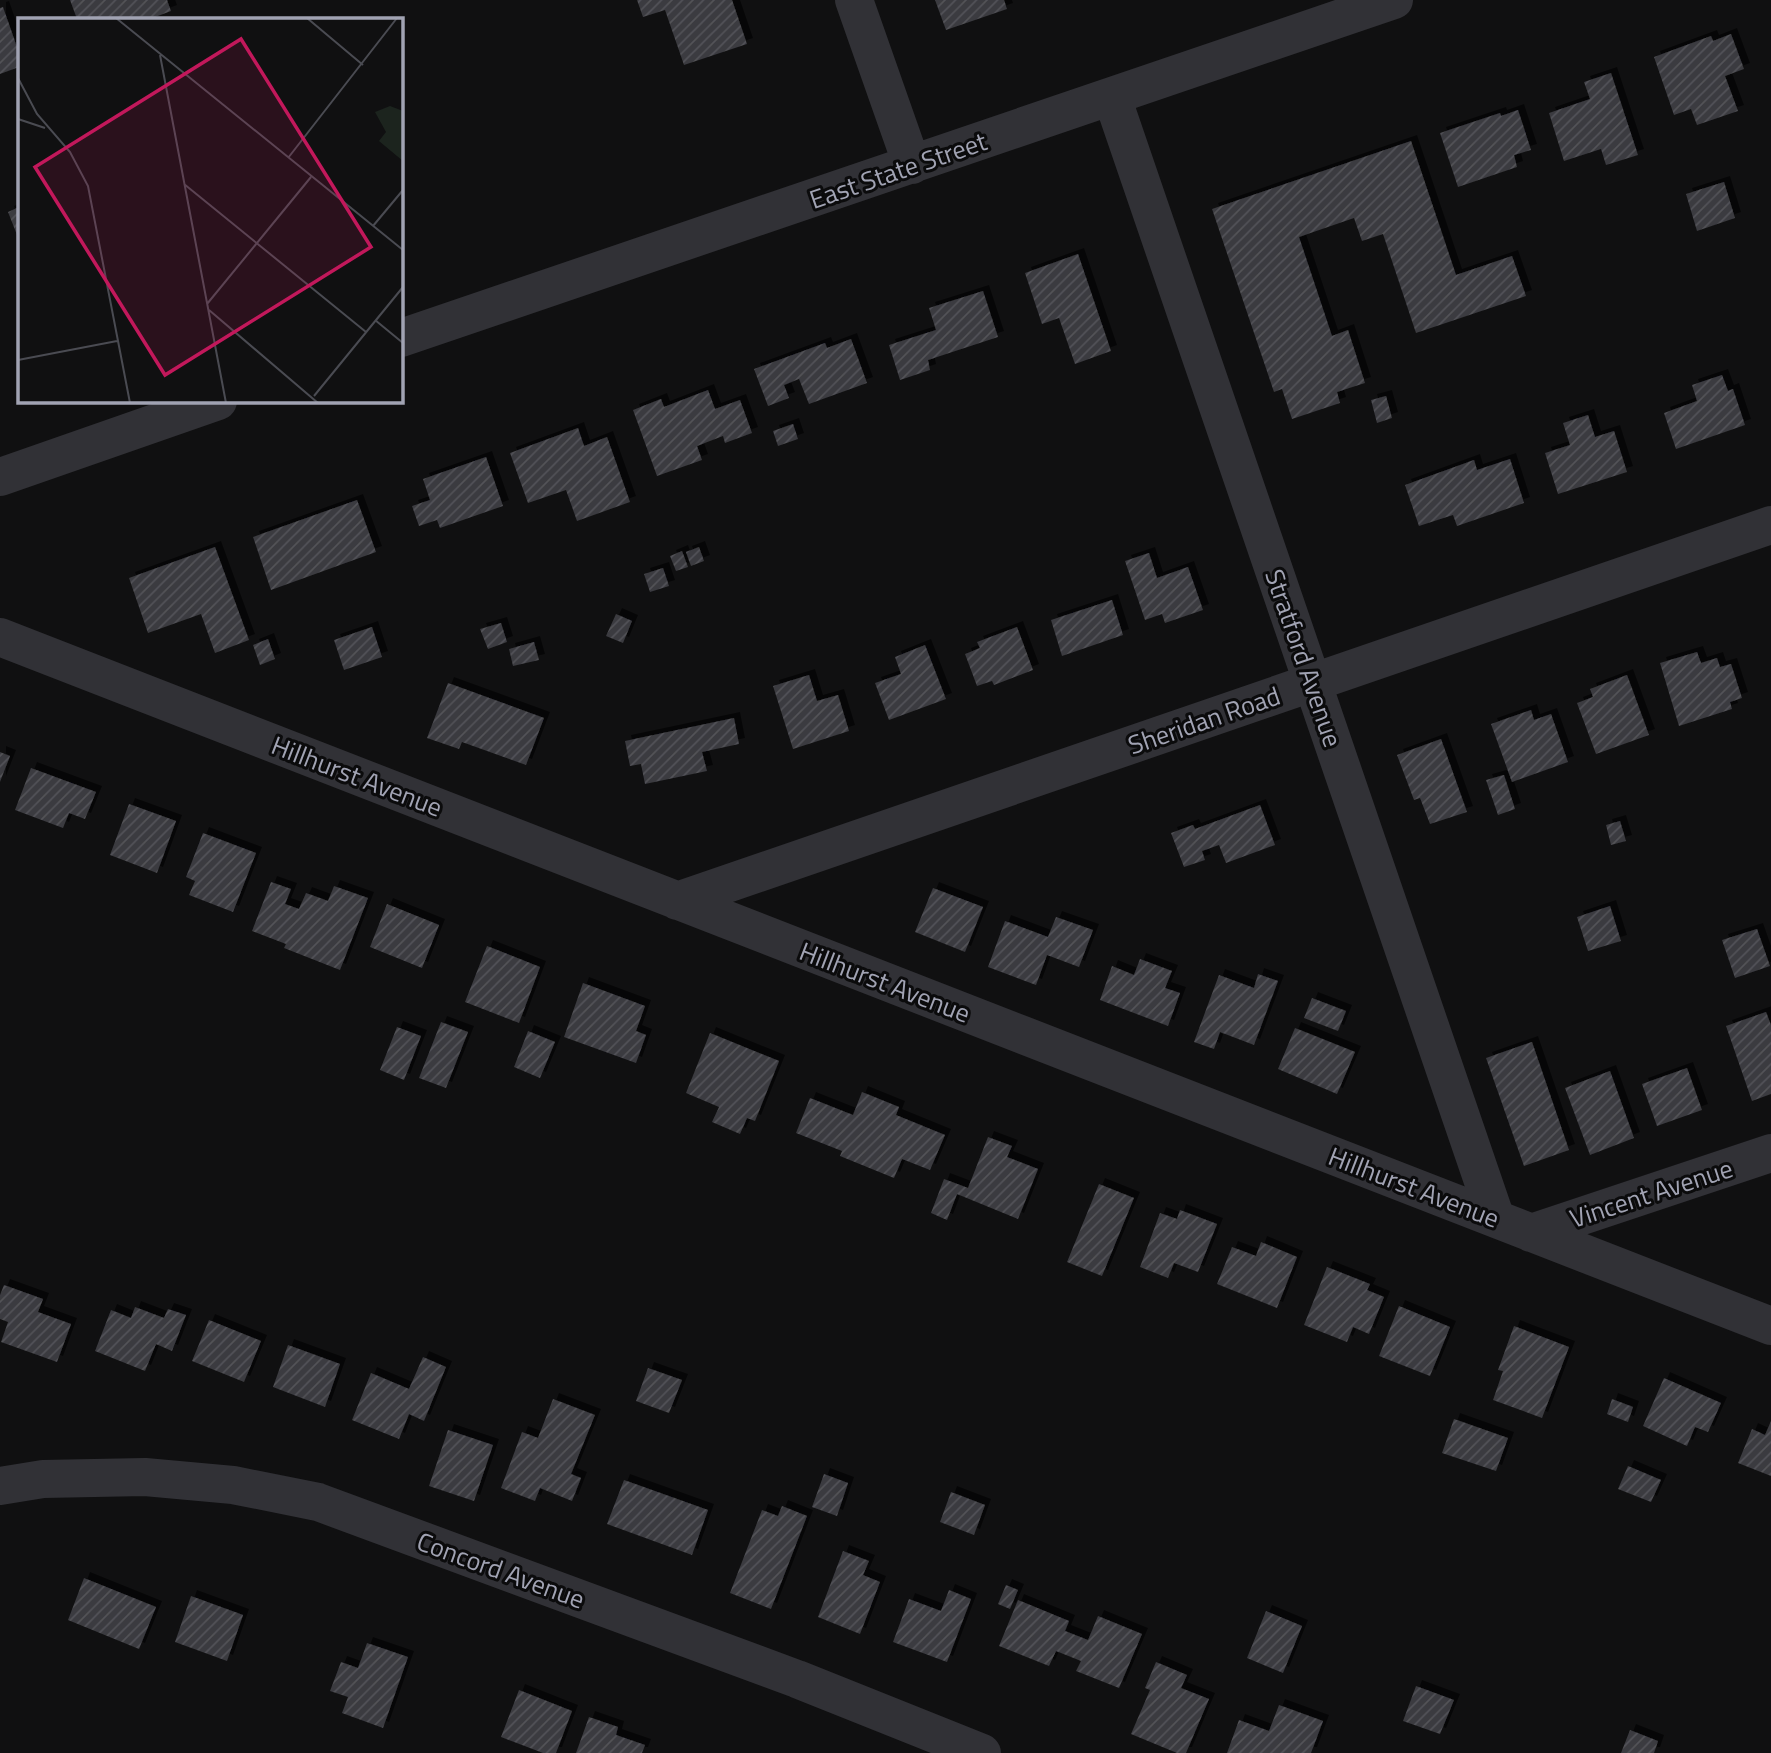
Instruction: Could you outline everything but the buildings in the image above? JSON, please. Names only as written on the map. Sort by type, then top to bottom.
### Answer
[{"type":"street","points":[[854,0],[912,165]]},
{"type":"street","name":"East State Street","points":[[402,338],[1394,0]]},
{"type":"street","name":"Stratford Avenue","points":[[1112,97],[1312,682],[1513,1226]]},
{"type":"street","points":[[0,477],[215,402]]},
{"type":"street","name":"Sheridan Road","points":[[677,901],[1771,525]]},
{"type":"street","name":"Hillhurst Avenue","points":[[0,637],[1771,1326]]},
{"type":"street","name":"Vincent Avenue","points":[[1513,1226],[1771,1153]]},
{"type":"street","name":"Concord Avenue","points":[[0,1486],[43,1479],[145,1477],[233,1485],[318,1502],[784,1674],[982,1753]]}]
